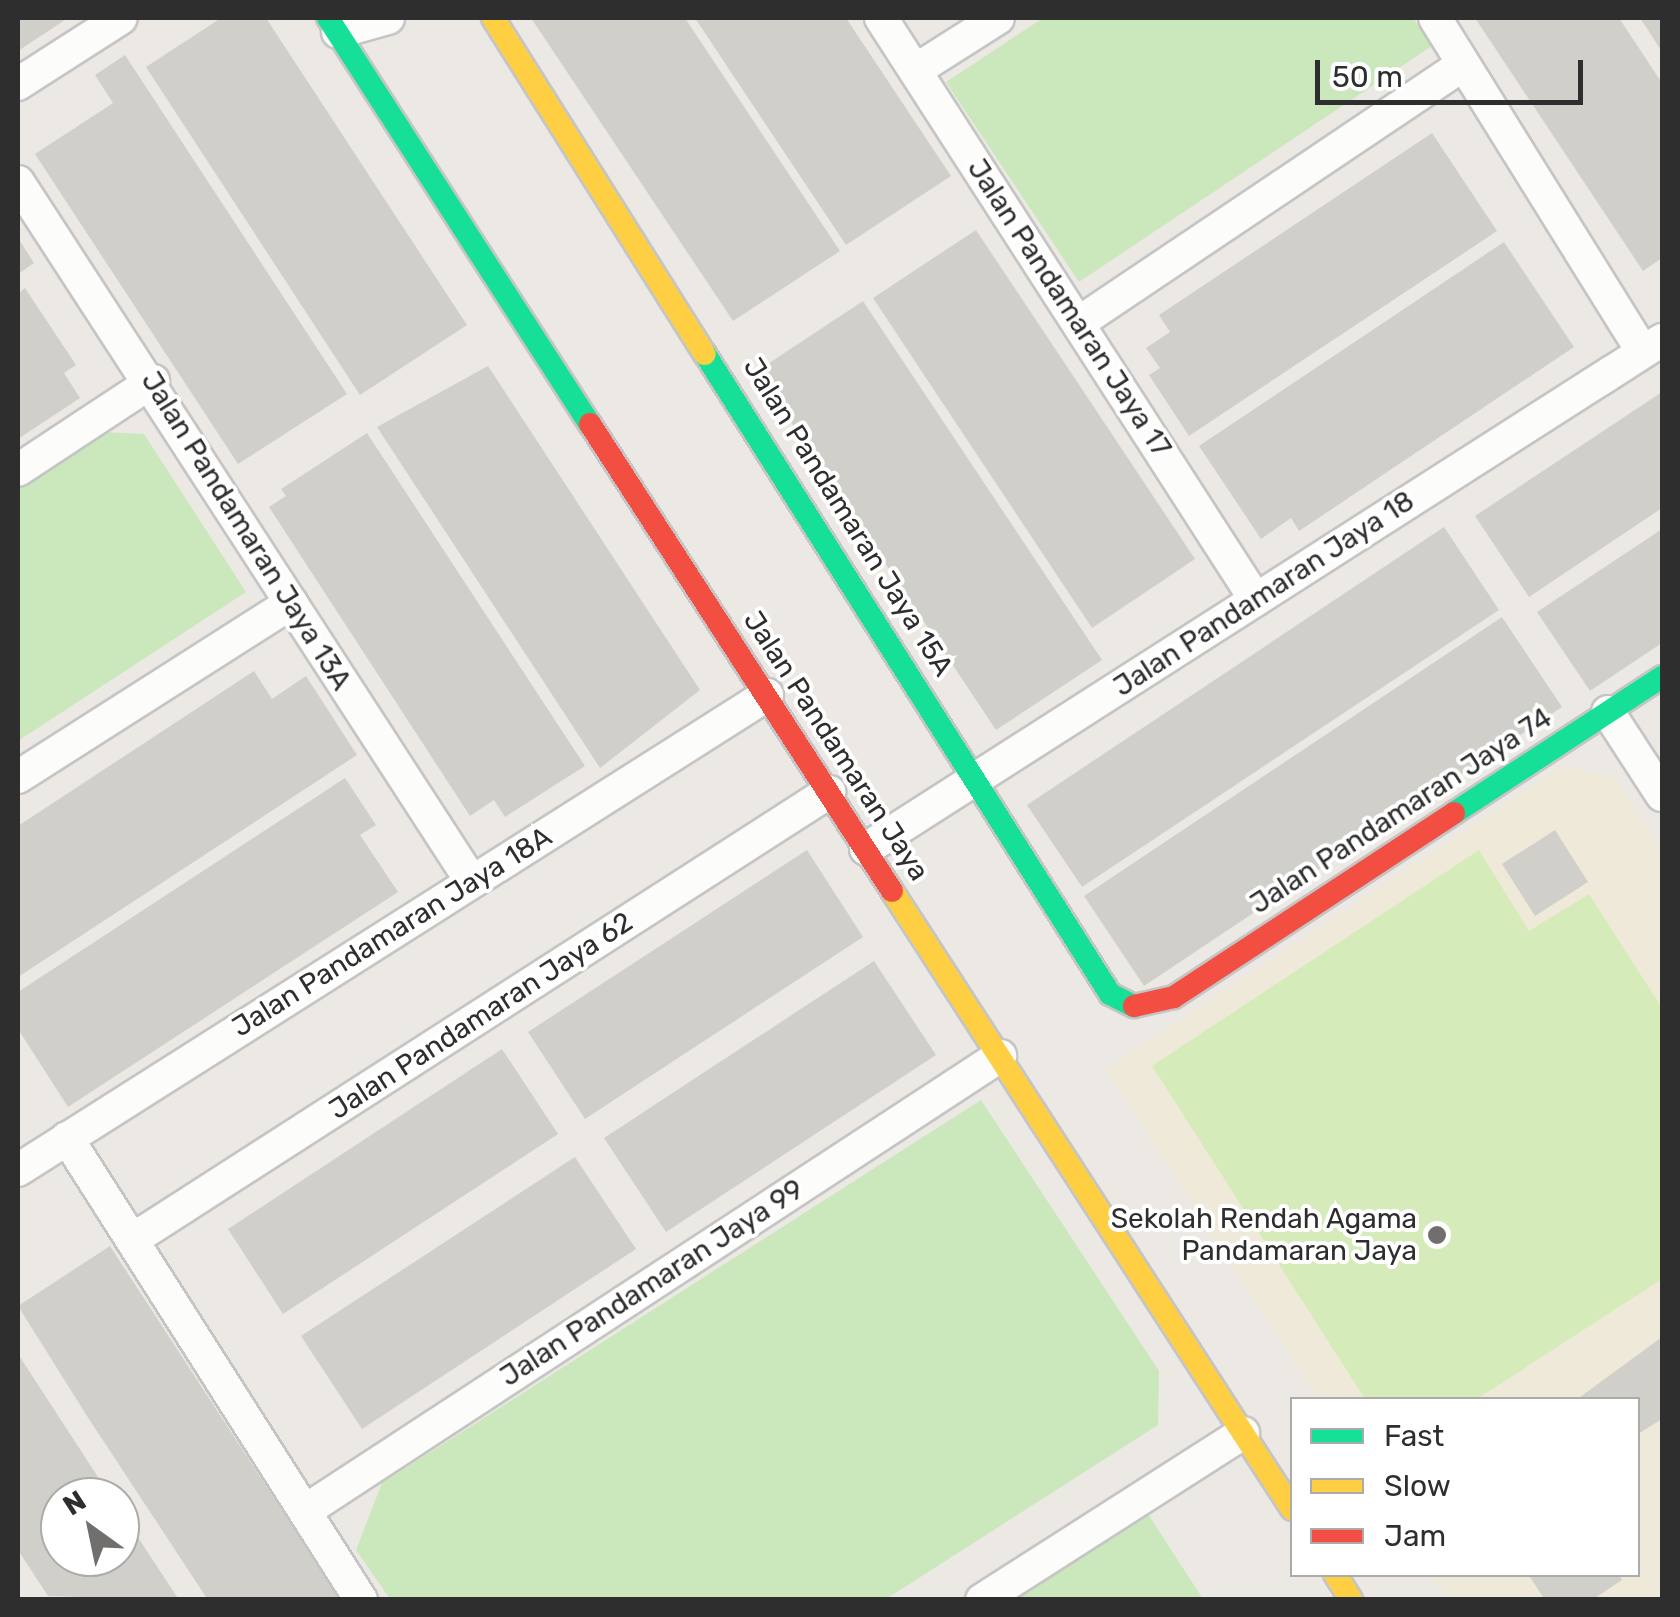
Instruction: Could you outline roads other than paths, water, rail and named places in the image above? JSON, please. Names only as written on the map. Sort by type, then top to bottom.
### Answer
[{"type":"street","points":[[18,84],[121,18]]},
{"type":"street","points":[[333,25],[388,18]]},
{"type":"street","name":"Jalan Pandamaran Jaya 15A","points":[[493,18],[1110,994],[1128,1007],[1174,997]]},
{"type":"street","name":"Jalan Pandamaran Jaya 17","points":[[881,18],[1256,600]]},
{"type":"street","points":[[916,70],[998,18]]},
{"type":"street","points":[[1435,18],[1653,346]]},
{"type":"street","name":"Jalan Pandamaran Jaya","points":[[333,25],[1290,1506]]},
{"type":"street","points":[[1080,322],[1463,65]]},
{"type":"street","name":"Jalan Pandamaran Jaya 13A","points":[[18,182],[153,381],[472,882]]},
{"type":"street","name":"Jalan Pandamaran Jaya 18","points":[[866,848],[1653,346]]},
{"type":"street","points":[[18,470],[153,381]]},
{"type":"street","points":[[18,777],[291,603]]},
{"type":"street","name":"Jalan Pandamaran Jaya 74","points":[[1174,997],[1662,677]]},
{"type":"street","name":"Jalan Pandamaran Jaya 18A","points":[[23,1155],[68,1138],[767,695]]},
{"type":"street","points":[[1608,712],[1662,795]]},
{"type":"street","name":"Jalan Pandamaran Jaya 62","points":[[132,1240],[829,792]]},
{"type":"street","name":"Jalan Pandamaran Jaya 99","points":[[304,1511],[1000,1056]]},
{"type":"street","points":[[68,1138],[361,1600]]},
{"type":"street","points":[[982,1600],[1243,1433]]},
{"type":"street","points":[[1337,1577],[1351,1600]]},
{"type":"place","name":"Sekolah Rendah Agama Pandamaran Jaya","points":[[1437,1235]]}]
